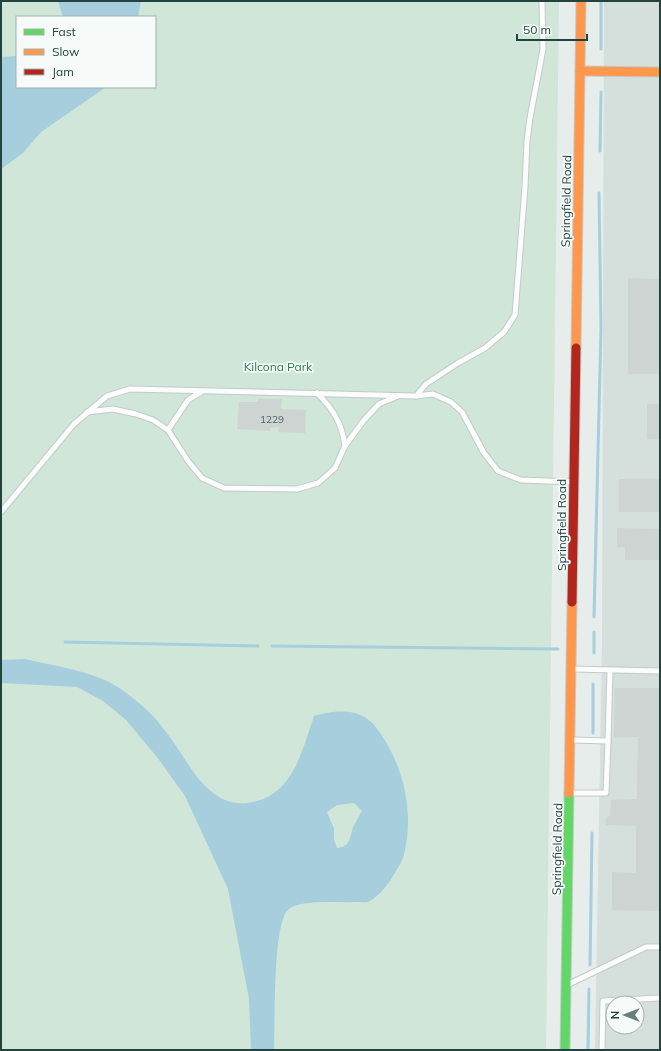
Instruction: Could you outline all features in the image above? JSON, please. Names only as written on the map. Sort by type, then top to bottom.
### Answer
[{"type":"street","name":"Springfield Road","points":[[565,1050],[571,740],[581,1]]},
{"type":"street","points":[[580,71],[660,72]]},
{"type":"lane","points":[[416,396],[426,384],[458,363],[485,348],[504,332],[515,315],[526,187],[527,141],[543,49],[542,1]]},
{"type":"lane","points":[[1,512],[74,424],[107,396],[130,389],[318,392],[416,396],[433,394],[451,402],[462,412],[484,453],[498,471],[521,480],[574,482]]},
{"type":"lane","points":[[168,430],[188,400],[202,391]]},
{"type":"lane","points":[[318,392],[338,419],[343,432],[345,446]]},
{"type":"lane","points":[[87,412],[113,409],[154,420],[168,430],[188,461],[202,478],[224,488],[297,489],[318,483],[335,468],[345,446],[364,420],[379,404],[399,395]]},
{"type":"lane","points":[[572,669],[660,671]]},
{"type":"lane","points":[[570,793],[606,793],[610,670]]},
{"type":"lane","points":[[571,740],[608,741]]},
{"type":"lane","points":[[566,986],[646,947],[660,947]]},
{"type":"lane","points":[[602,1050],[603,1001],[660,998]]},
{"type":"shaded area","points":[[604,1],[660,1],[660,1050],[595,1050],[602,644]]},
{"type":"green space","name":"Kilcona Park","points":[[1,1],[559,1],[546,1050],[1,1050]]},
{"type":"water","points":[[58,1],[141,1],[138,16],[63,16]]},
{"type":"water","points":[[16,56],[16,88],[105,88],[41,132],[23,153],[1,169],[1,57]]},
{"type":"water","points":[[25,659],[64,667],[90,674],[114,685],[147,710],[162,726],[201,782],[212,792],[224,799],[237,803],[253,802],[267,797],[278,790],[287,781],[300,756],[314,716],[330,712],[355,713],[369,720],[385,740],[400,772],[407,806],[407,841],[403,858],[385,887],[375,898],[368,902],[308,903],[298,905],[286,912],[279,938],[277,957],[274,1050],[251,1050],[249,999],[228,889],[185,796],[157,757],[126,720],[103,701],[77,687],[1,683],[1,660]],"holes":[[[354,803],[362,811],[354,825],[348,843],[337,848],[334,840],[334,829],[327,812],[337,805]]]},
{"type":"building","points":[[628,278],[659,279],[660,374],[628,374]]},
{"type":"building","points":[[258,399],[282,399],[281,409],[306,410],[305,433],[278,432],[279,427],[271,428],[270,431],[237,429],[239,402],[258,402]]},
{"type":"building","points":[[647,404],[660,404],[660,439],[647,439]]},
{"type":"building","points":[[619,479],[660,479],[660,512],[619,512]]},
{"type":"building","points":[[617,528],[659,529],[659,560],[625,560],[625,547],[617,547]]},
{"type":"building","points":[[615,688],[660,688],[660,911],[612,910],[612,872],[636,873],[636,826],[606,825],[606,817],[610,816],[611,800],[637,799],[638,737],[614,737]]},
{"type":"waterway","points":[[601,1],[601,49]]},
{"type":"waterway","points":[[600,151],[601,92]]},
{"type":"waterway","points":[[594,617],[601,328],[599,193]]},
{"type":"waterway","points":[[594,632],[594,653]]},
{"type":"waterway","points":[[65,642],[258,646]]},
{"type":"waterway","points":[[272,646],[558,649]]},
{"type":"waterway","points":[[593,684],[593,733]]},
{"type":"waterway","points":[[590,965],[592,833]]},
{"type":"waterway","points":[[588,1050],[589,989]]},
{"type":"traffic: fast","points":[[565,1050],[569,793]]},
{"type":"traffic: slow","points":[[576,348],[581,1]]},
{"type":"traffic: slow","points":[[580,71],[660,72]]},
{"type":"traffic: slow","points":[[569,793],[572,602]]},
{"type":"traffic: jam","points":[[572,602],[576,348]]}]
